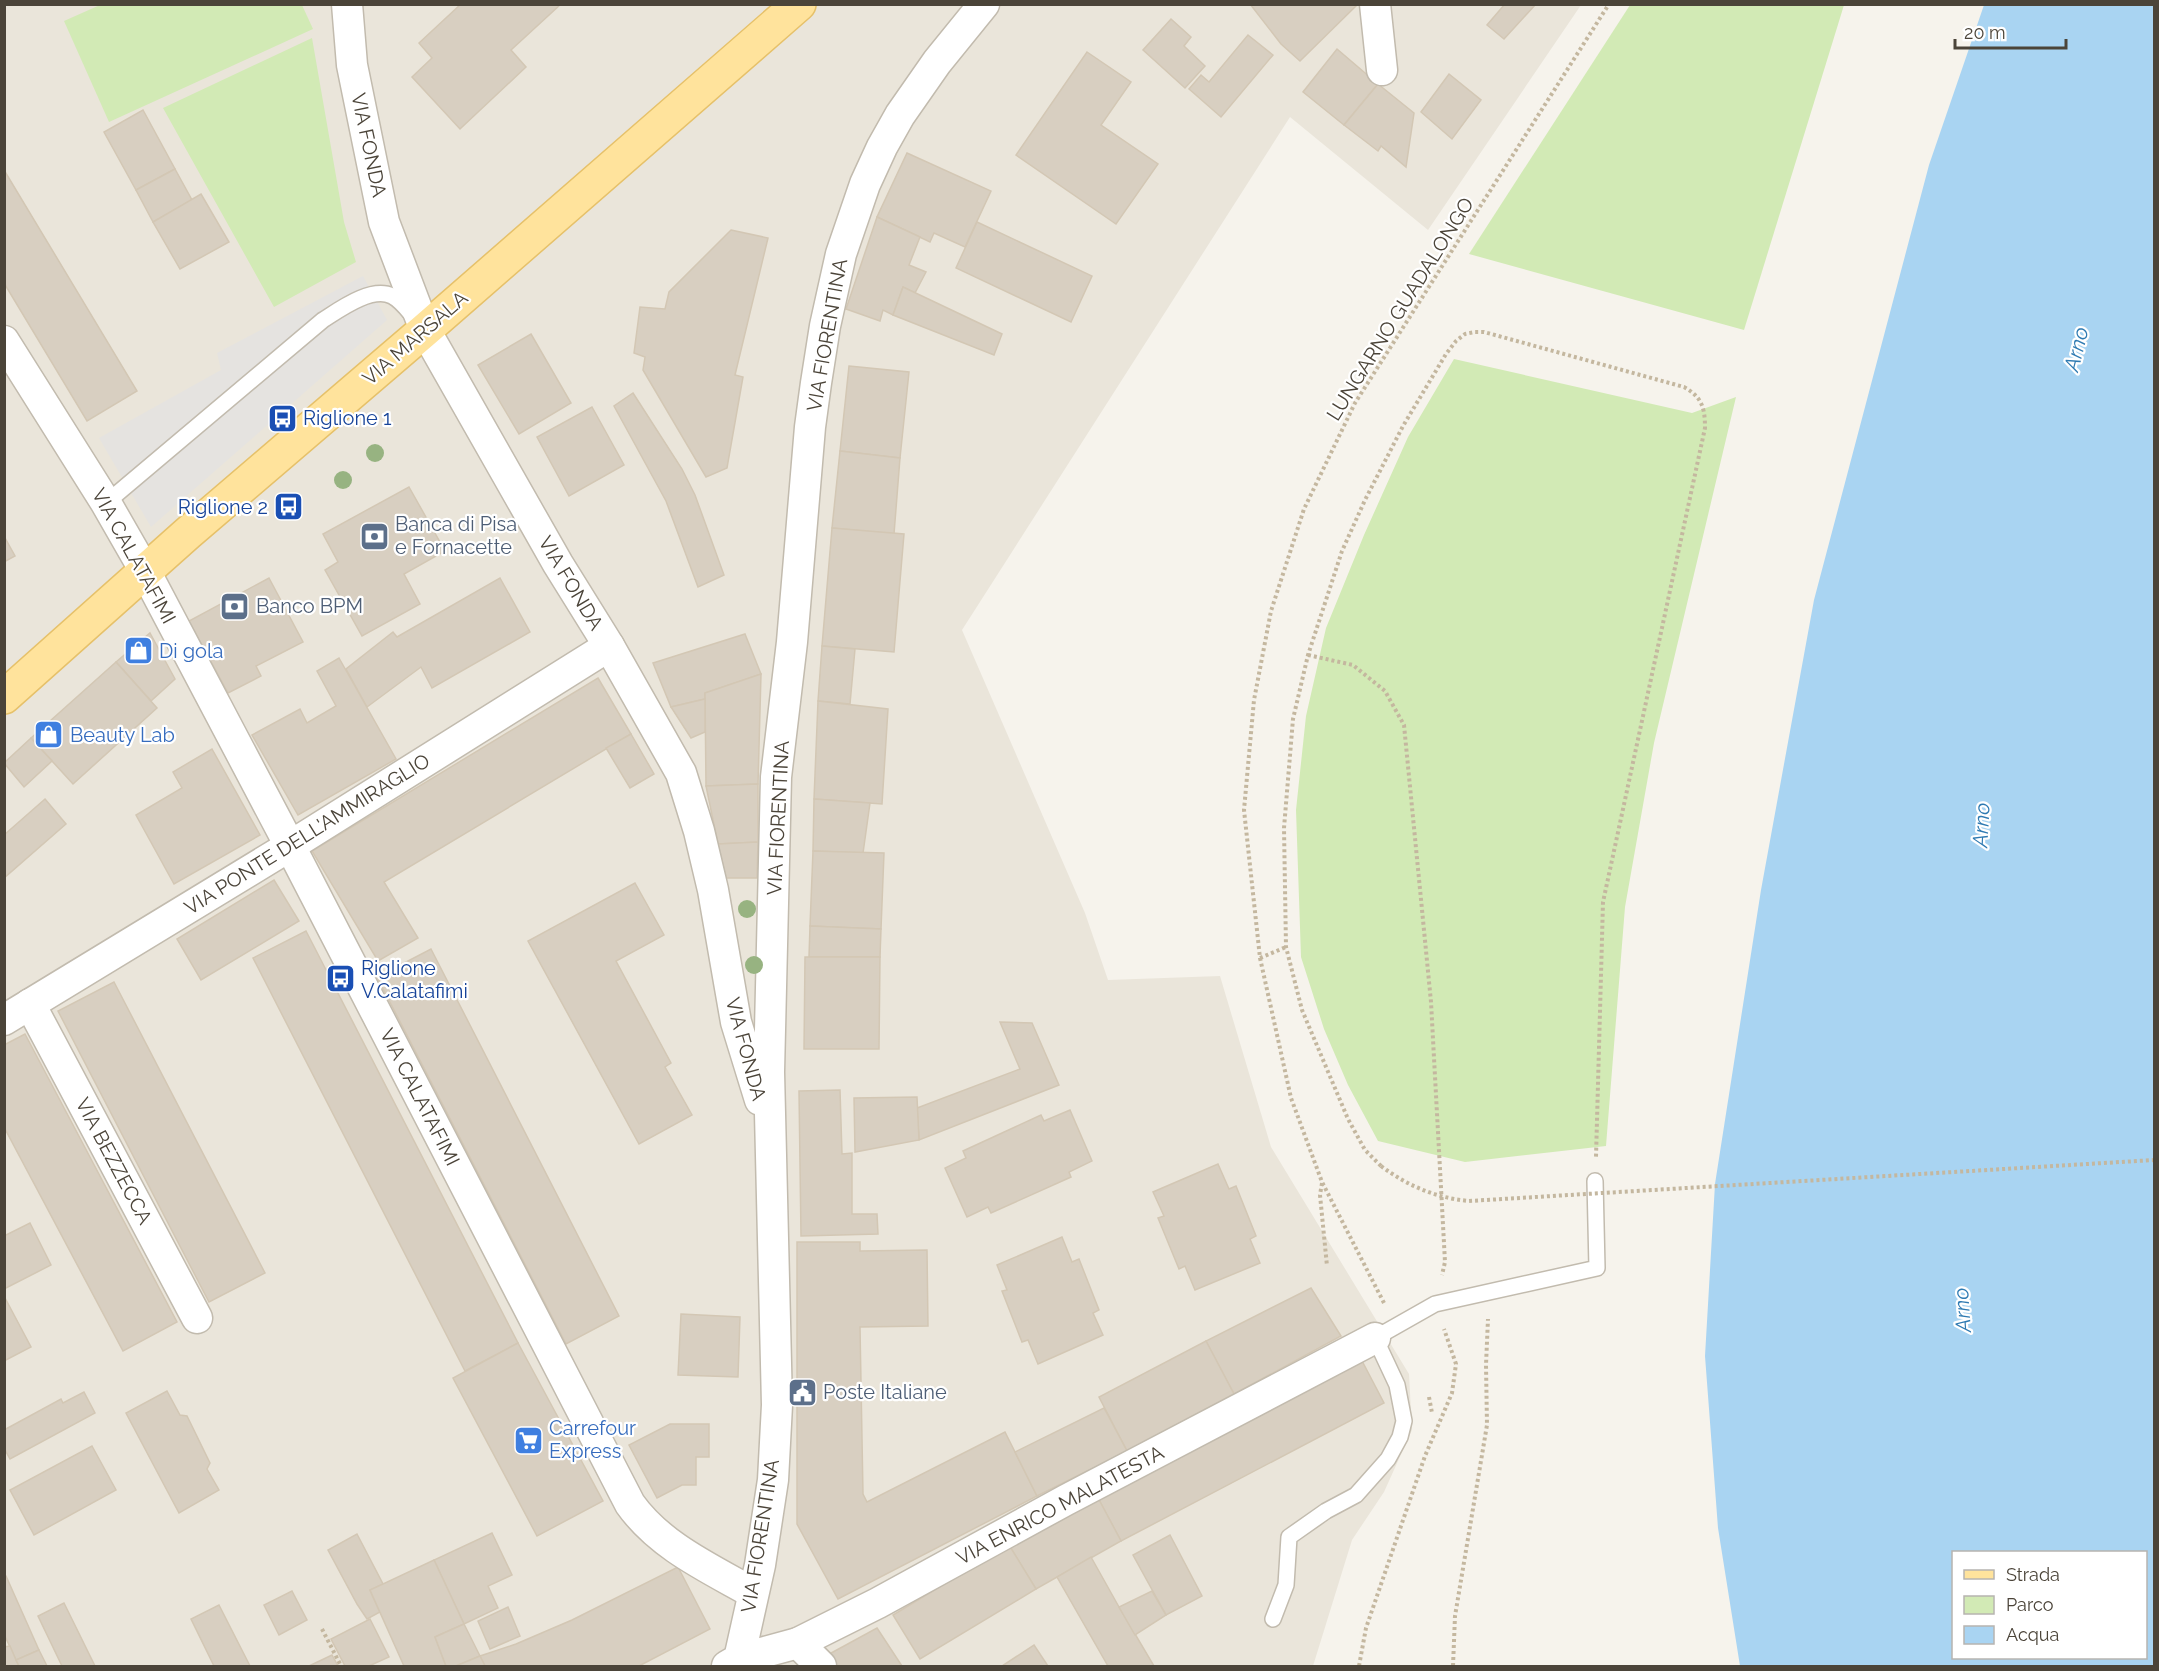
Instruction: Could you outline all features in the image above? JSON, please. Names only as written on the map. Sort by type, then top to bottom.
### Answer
[{"type":"main road","name":"VIA MARSALA","points":[[4,697],[145,571],[799,4]]},
{"type":"street","name":"VIA FONDA","points":[[346,4],[352,65],[384,222],[425,330],[558,564],[671,753],[688,795],[713,890],[736,1022],[770,1134]]},
{"type":"street","name":"VIA FIORENTINA","points":[[733,1663],[764,1544],[773,1480],[777,1405],[769,1072],[776,777],[792,642],[810,427],[825,326],[846,237],[865,184],[882,147],[900,115],[937,62],[984,4]]},
{"type":"street","points":[[1375,4],[1382,70]]},
{"type":"street","name":"VIA CALATAFIMI","points":[[4,340],[106,502],[145,571],[290,846],[630,1504],[641,1520],[667,1543],[753,1593]]},
{"type":"street","name":"VIA PONTE DELL'AMMIRAGLIO","points":[[4,1020],[290,846],[609,646]]},
{"type":"street","name":"VIA BEZZECCA","points":[[30,1004],[197,1318]]},
{"type":"street","name":"VIA ENRICO MALATESTA","points":[[733,1663],[798,1643],[878,1603],[1066,1500],[1375,1338]]},
{"type":"street","points":[[798,1643],[820,1666]]},
{"type":"lane","points":[[106,502],[323,320],[355,301],[378,294],[392,296],[425,330]]},
{"type":"lane","points":[[1273,1619],[1286,1585],[1288,1538],[1326,1511],[1356,1495],[1388,1460],[1400,1437],[1404,1421],[1397,1385],[1375,1338],[1435,1304],[1597,1268],[1595,1181]]},
{"type":"path","name":"LUNGARNO GUADALONGO","points":[[1386,1308],[1322,1182],[1291,1098],[1260,958],[1244,810],[1252,722],[1271,611],[1304,509],[1355,403],[1609,4]]},
{"type":"path","points":[[1595,1181],[1603,902],[1705,428],[1705,414],[1701,400],[1695,393],[1673,384],[1484,332],[1474,332],[1456,341],[1446,354],[1403,426],[1365,500],[1342,551],[1308,655],[1293,719],[1284,828],[1286,947],[1302,1010],[1348,1119],[1365,1150],[1399,1180],[1452,1199],[1469,1200],[2154,1161]]},
{"type":"path","points":[[1308,655],[1353,665],[1385,691],[1404,725],[1431,1002],[1445,1262],[1435,1304],[1456,1364],[1452,1393],[1425,1456],[1366,1628],[1359,1666]]},
{"type":"path","points":[[1260,958],[1286,947]]},
{"type":"path","points":[[1322,1182],[1320,1195],[1327,1266]]},
{"type":"path","points":[[1453,1666],[1455,1616],[1487,1425],[1486,1365],[1491,1292]]},
{"type":"path","points":[[322,1629],[341,1666]]},
{"type":"shaded area","points":[[5,5],[1581,5],[1428,230],[1290,117],[962,630],[1085,913],[1108,980],[1220,976],[1271,1147],[1409,1374],[1412,1430],[1384,1492],[1352,1540],[1313,1666],[5,1666]]},
{"type":"shaded area","points":[[363,276],[387,320],[151,527],[99,438],[221,370],[217,353]]},
{"type":"green space","points":[[100,5],[302,5],[313,29],[109,122],[64,21]]},
{"type":"green space","points":[[1630,5],[1844,5],[1744,330],[1469,254]]},
{"type":"green space","points":[[312,38],[344,222],[356,262],[274,307],[163,108]]},
{"type":"green space","points":[[1454,359],[1692,413],[1736,397],[1654,743],[1625,907],[1606,1146],[1465,1162],[1378,1141],[1348,1085],[1324,1029],[1301,957],[1296,810],[1306,716],[1326,628],[1408,437]]},
{"type":"water","name":"Arno","points":[[1984,5],[2154,5],[2154,1666],[1740,1666],[1718,1528],[1705,1356],[1715,1184],[1761,890],[1814,600],[1929,165]]},
{"type":"building","points":[[461,4],[561,4],[511,50],[526,67],[460,129],[412,77],[432,58],[419,43]]},
{"type":"building","points":[[1250,4],[1358,4],[1300,61],[1281,44]]},
{"type":"building","points":[[1505,4],[1536,4],[1504,39],[1487,25]]},
{"type":"building","points":[[1171,19],[1191,37],[1184,46],[1205,66],[1185,88],[1143,50]]},
{"type":"building","points":[[1248,35],[1273,55],[1221,117],[1189,89],[1201,75],[1209,82]]},
{"type":"building","points":[[1337,49],[1378,84],[1344,125],[1303,92]]},
{"type":"building","points":[[1087,52],[1131,82],[1101,125],[1158,164],[1116,224],[1016,155]]},
{"type":"building","points":[[1449,74],[1481,100],[1452,139],[1421,112]]},
{"type":"building","points":[[1378,84],[1414,113],[1406,167],[1381,146],[1378,151],[1344,125]]},
{"type":"building","points":[[143,110],[175,169],[136,190],[104,132]]},
{"type":"building","points":[[907,153],[991,191],[965,247],[934,233],[930,242],[877,217]]},
{"type":"building","points":[[175,169],[192,200],[153,222],[136,190]]},
{"type":"building","points":[[4,170],[137,391],[87,421],[4,283]]},
{"type":"building","points":[[201,194],[229,242],[180,269],[153,222]]},
{"type":"building","points":[[877,217],[920,237],[909,265],[926,272],[915,293],[903,287],[893,315],[883,310],[880,321],[846,309]]},
{"type":"building","points":[[977,222],[1092,276],[1071,322],[956,268]]},
{"type":"building","points":[[731,230],[768,238],[735,375],[743,377],[727,468],[706,477],[643,370],[645,357],[634,353],[640,307],[665,309],[669,292]]},
{"type":"building","points":[[903,287],[1002,334],[994,355],[893,315]]},
{"type":"building","points":[[531,334],[571,403],[519,434],[478,365]]},
{"type":"building","points":[[849,366],[909,372],[900,458],[840,451]]},
{"type":"building","points":[[633,393],[682,469],[695,495],[724,575],[698,587],[666,501],[614,406]]},
{"type":"building","points":[[592,407],[624,465],[569,496],[537,437]]},
{"type":"building","points":[[840,451],[900,458],[894,534],[832,528]]},
{"type":"building","points":[[409,487],[445,551],[404,574],[420,604],[362,636],[325,570],[338,562],[323,534]]},
{"type":"building","points":[[832,528],[904,534],[894,652],[822,646]]},
{"type":"building","points":[[4,536],[15,556],[4,562]]},
{"type":"building","points":[[269,578],[303,642],[256,666],[261,676],[228,693],[189,621]]},
{"type":"building","points":[[500,578],[530,632],[432,688],[421,667],[367,707],[346,669],[393,632],[397,637]]},
{"type":"building","points":[[150,633],[175,679],[151,701],[116,662]]},
{"type":"building","points":[[745,634],[761,674],[705,693],[705,699],[671,707],[653,663]]},
{"type":"building","points":[[822,646],[855,649],[850,704],[818,701]]},
{"type":"building","points":[[339,658],[396,759],[298,815],[252,735],[300,709],[307,723],[336,706],[317,671]]},
{"type":"building","points":[[116,662],[157,708],[73,784],[31,738]]},
{"type":"building","points":[[761,674],[758,784],[706,786],[705,693]]},
{"type":"building","points":[[598,678],[631,734],[384,882],[418,938],[378,961],[312,851]]},
{"type":"building","points":[[705,699],[705,732],[691,738],[671,707]]},
{"type":"building","points":[[818,701],[888,709],[882,804],[814,799]]},
{"type":"building","points":[[631,734],[654,774],[630,788],[606,748]]},
{"type":"building","points":[[31,738],[52,761],[24,787],[4,763]]},
{"type":"building","points":[[212,749],[260,835],[174,884],[136,815],[182,788],[173,772]]},
{"type":"building","points":[[758,784],[758,842],[718,844],[706,786]]},
{"type":"building","points":[[45,799],[66,824],[4,878],[4,835]]},
{"type":"building","points":[[814,799],[870,803],[863,853],[813,851]]},
{"type":"building","points":[[758,842],[757,878],[726,878],[718,844]]},
{"type":"building","points":[[813,851],[884,853],[881,929],[810,926]]},
{"type":"building","points":[[274,880],[299,921],[201,980],[177,939]]},
{"type":"building","points":[[635,883],[664,935],[616,961],[671,1063],[665,1067],[692,1115],[639,1144],[528,941]]},
{"type":"building","points":[[810,926],[881,929],[880,957],[809,957]]},
{"type":"building","points":[[306,931],[518,1343],[465,1371],[253,958]]},
{"type":"building","points":[[431,949],[619,1316],[566,1344],[377,977]]},
{"type":"building","points":[[805,957],[880,957],[879,1049],[804,1049]]},
{"type":"building","points":[[114,982],[265,1273],[209,1302],[58,1011]]},
{"type":"building","points":[[1000,1022],[1032,1023],[1059,1085],[919,1140],[917,1108],[1020,1069]]},
{"type":"building","points":[[25,1034],[177,1322],[123,1351],[4,1127],[4,1045]]},
{"type":"building","points":[[840,1090],[842,1154],[852,1153],[852,1214],[877,1214],[878,1234],[801,1236],[799,1091]]},
{"type":"building","points":[[917,1097],[919,1140],[855,1152],[854,1098]]},
{"type":"building","points":[[1070,1110],[1092,1161],[1069,1172],[1071,1177],[991,1213],[988,1207],[967,1217],[945,1168],[966,1158],[963,1151],[1041,1115],[1044,1121]]},
{"type":"building","points":[[1218,1164],[1229,1189],[1236,1186],[1256,1236],[1250,1239],[1260,1263],[1195,1290],[1185,1266],[1179,1269],[1158,1218],[1164,1216],[1153,1192]]},
{"type":"building","points":[[30,1223],[51,1265],[4,1289],[4,1236]]},
{"type":"building","points":[[1062,1237],[1072,1262],[1079,1259],[1099,1310],[1093,1313],[1103,1335],[1038,1364],[1028,1340],[1022,1342],[1002,1291],[1007,1290],[997,1265]]},
{"type":"building","points":[[797,1242],[860,1242],[860,1251],[927,1250],[928,1326],[860,1327],[863,1494],[867,1502],[1005,1432],[1037,1496],[838,1599],[797,1524]]},
{"type":"building","points":[[1311,1288],[1341,1336],[1234,1394],[1206,1341]]},
{"type":"building","points":[[4,1296],[31,1347],[4,1361]]},
{"type":"building","points":[[681,1314],[740,1317],[738,1377],[678,1375]]},
{"type":"building","points":[[1206,1341],[1234,1394],[1127,1451],[1099,1397]]},
{"type":"building","name":"Carrefour Express","points":[[518,1343],[603,1501],[537,1536],[453,1378]]},
{"type":"building","points":[[1360,1357],[1384,1403],[1121,1541],[1097,1496]]},
{"type":"building","points":[[167,1391],[180,1415],[187,1416],[210,1463],[207,1469],[219,1490],[179,1513],[126,1413]]},
{"type":"building","points":[[84,1392],[95,1413],[10,1459],[4,1448],[4,1430],[61,1399],[63,1403]]},
{"type":"building","points":[[1104,1408],[1127,1451],[1037,1496],[1015,1452]]},
{"type":"building","points":[[670,1424],[709,1424],[709,1457],[696,1457],[696,1485],[682,1485],[657,1498],[629,1445]]},
{"type":"building","points":[[92,1446],[116,1490],[34,1535],[10,1490]]},
{"type":"building","points":[[1097,1496],[1121,1541],[1036,1589],[1009,1545]]},
{"type":"building","points":[[492,1533],[512,1575],[488,1586],[498,1608],[464,1624],[434,1560]]},
{"type":"building","points":[[357,1534],[383,1584],[370,1590],[380,1612],[367,1619],[328,1550]]},
{"type":"building","points":[[1170,1535],[1202,1596],[1166,1615],[1133,1555]]},
{"type":"building","points":[[1009,1545],[1036,1589],[920,1659],[893,1615]]},
{"type":"building","points":[[1091,1557],[1154,1666],[1108,1666],[1057,1577]]},
{"type":"building","points":[[434,1560],[464,1624],[435,1637],[446,1666],[404,1666],[370,1590]]},
{"type":"building","points":[[678,1567],[710,1629],[639,1666],[485,1666],[480,1656],[516,1644],[572,1620]]},
{"type":"building","points":[[4,1576],[6,1576],[39,1650],[16,1660],[4,1634]]},
{"type":"building","points":[[292,1591],[307,1620],[279,1635],[264,1605]]},
{"type":"building","points":[[1152,1591],[1166,1615],[1135,1635],[1119,1607]]},
{"type":"building","points":[[64,1603],[95,1666],[62,1666],[38,1616]]},
{"type":"building","points":[[219,1605],[250,1666],[214,1666],[191,1619]]},
{"type":"building","points":[[508,1607],[520,1636],[490,1649],[478,1621]]},
{"type":"building","points":[[370,1619],[389,1657],[369,1666],[345,1666],[331,1639]]},
{"type":"building","points":[[464,1624],[480,1656],[456,1666],[446,1666],[435,1637]]},
{"type":"building","points":[[877,1628],[902,1666],[830,1666],[822,1658]]},
{"type":"building","points":[[1034,1645],[1048,1666],[1002,1666]]},
{"type":"building","points":[[10,1646],[19,1666],[4,1666],[4,1647]]},
{"type":"building","points":[[39,1650],[47,1666],[19,1666],[16,1660]]},
{"type":"building","points":[[332,1655],[338,1666],[309,1666]]},
{"type":"building","points":[[480,1656],[485,1666],[456,1666]]},
{"type":"place","name":"Riglione 1","points":[[282,418]]},
{"type":"place","name":"Riglione 2","points":[[289,507]]},
{"type":"place","name":"Banca di Pisa e Fornacette","points":[[374,536]]},
{"type":"place","name":"Banco BPM","points":[[235,606]]},
{"type":"place","name":"Di gola","points":[[138,651]]},
{"type":"place","name":"Beauty Lab","points":[[49,735]]},
{"type":"place","name":"Riglione V.Calatafimi","points":[[340,979]]},
{"type":"place","name":"Poste Italiane","points":[[802,1392]]},
{"type":"place","name":"Carrefour Express","points":[[528,1440]]}]
